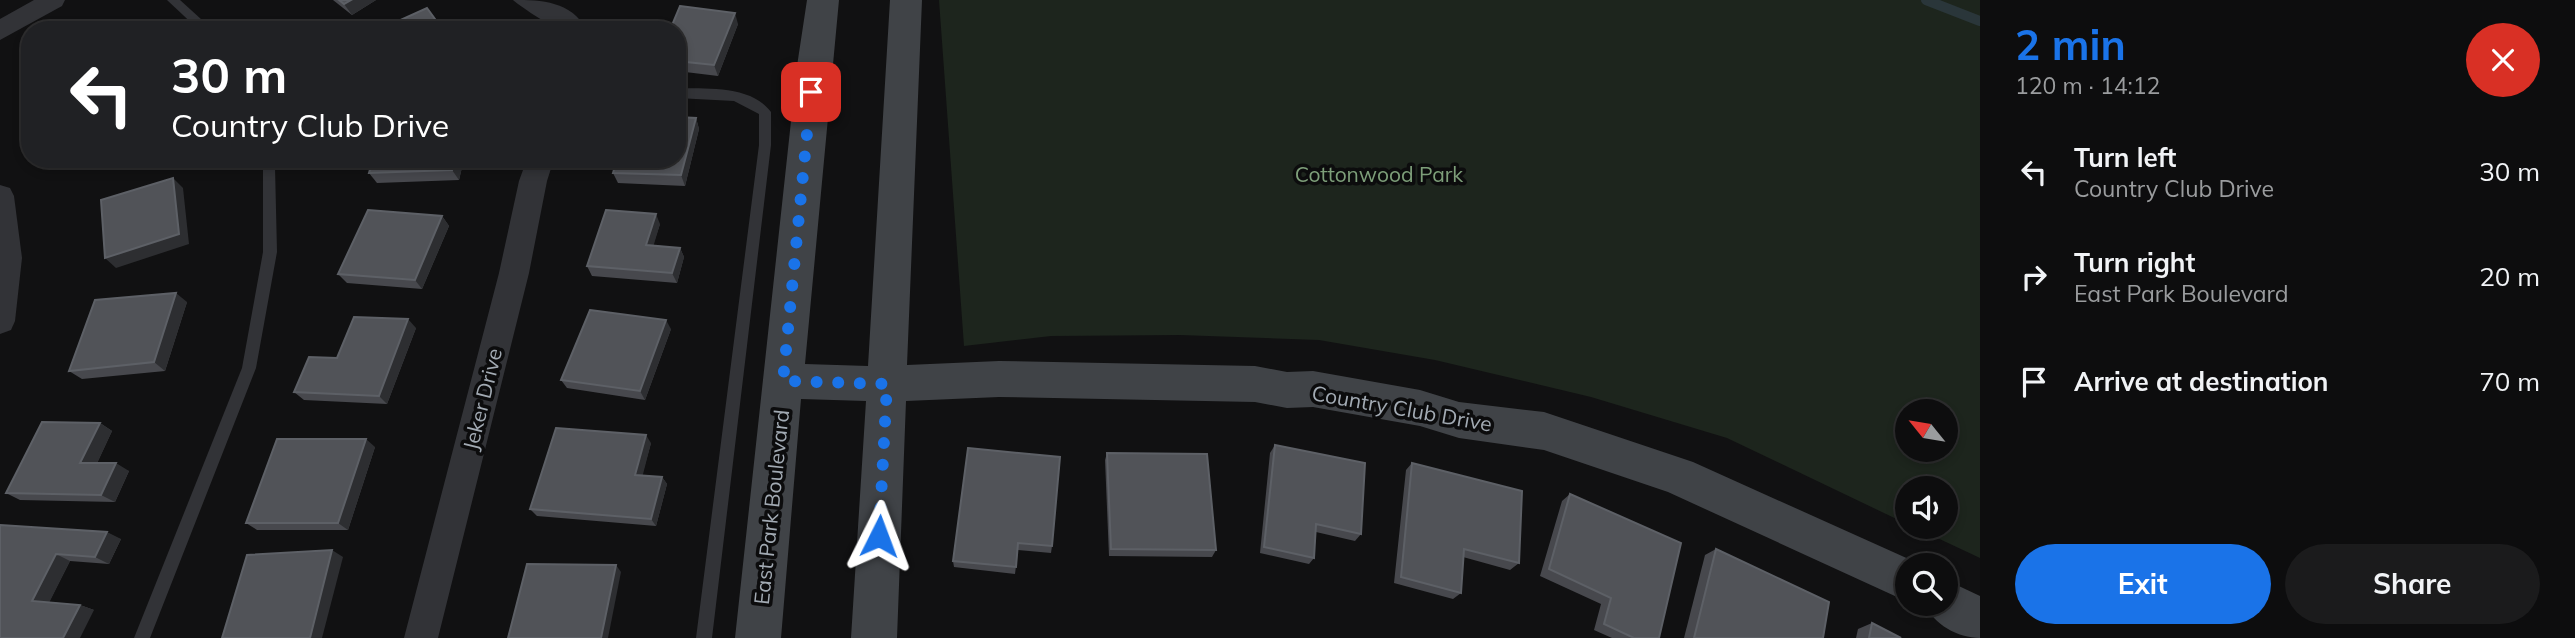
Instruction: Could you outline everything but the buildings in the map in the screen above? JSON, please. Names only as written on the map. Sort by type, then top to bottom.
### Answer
[{"type":"main road","name":"East Park Boulevard","points":[[758,638],[814,66],[823,0]]},
{"type":"main road","points":[[874,638],[906,0]]},
{"type":"main road","name":"Country Club Drive","points":[[783,381],[887,384],[999,379],[1255,384],[1287,390],[1312,389],[1420,408],[1459,420],[1544,431],[1678,476],[1895,575]]},
{"type":"main road","points":[[1958,609],[1980,621]]},
{"type":"street","points":[[0,31],[53,0]]},
{"type":"street","points":[[525,0],[564,21]]},
{"type":"street","name":"Jeker Drive","points":[[421,638],[514,273],[538,168]]},
{"type":"street","points":[[0,196],[8,237],[5,300],[0,321]]},
{"type":"lane","points":[[173,0],[196,21]]},
{"type":"lane","points":[[686,93],[724,94],[750,100],[765,112],[765,145],[704,638]]},
{"type":"lane","points":[[142,638],[249,368],[270,251],[269,168]]},
{"type":"green space","name":"Cottonwood Park","points":[[939,0],[1980,0],[1980,558],[1940,539],[1958,539],[1958,476],[1895,476],[1895,518],[1727,438],[1591,397],[1435,360],[1319,340],[1180,335],[1051,336],[964,346]]},
{"type":"waterway","points":[[1926,0],[1980,21]]},
{"type":"route","points":[[811,92],[783,381],[887,384],[879,536]]}]
